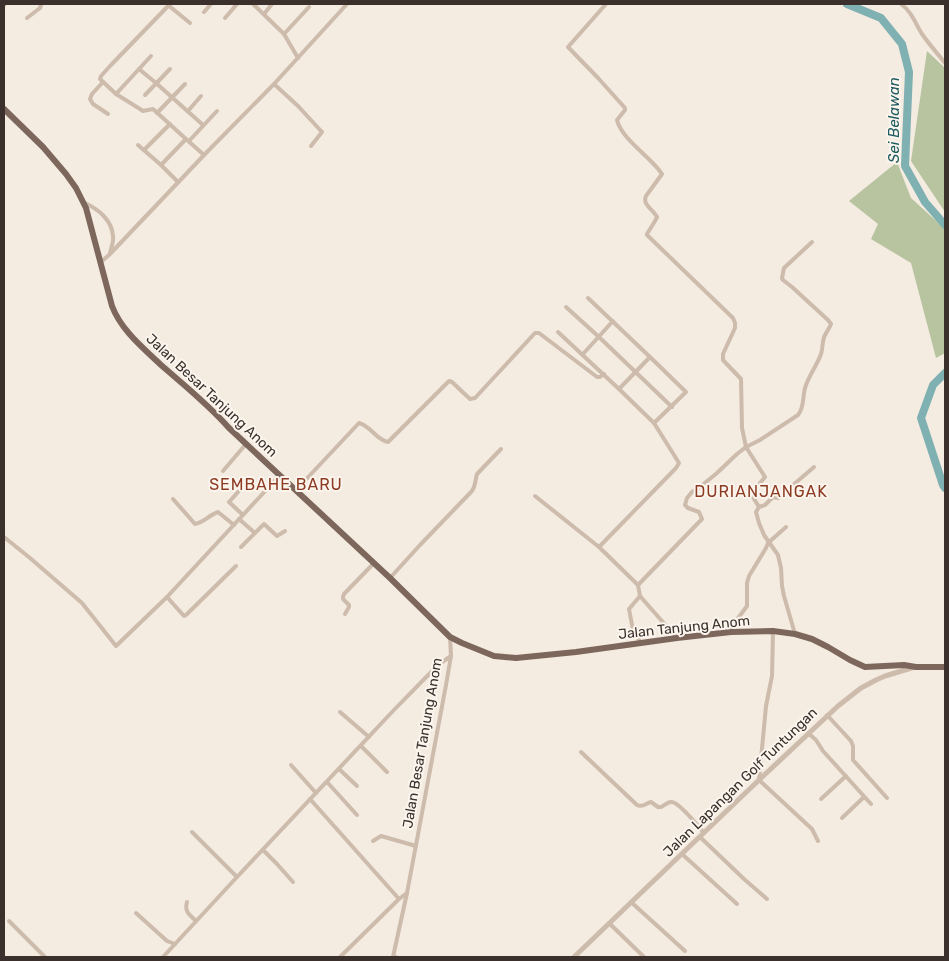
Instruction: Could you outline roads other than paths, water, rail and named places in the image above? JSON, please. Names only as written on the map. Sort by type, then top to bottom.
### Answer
[{"type":"main road","name":"Jalan Besar Tanjung Anom","points":[[4,109],[56,162],[71,181],[83,202],[112,306],[120,323],[144,349],[390,578],[450,637]]},
{"type":"main road","name":"Jalan Tanjung Anom","points":[[450,637],[494,656],[516,658],[730,632],[773,631],[795,634],[822,644],[866,667],[904,665],[916,667]]},
{"type":"main road","name":"Jalan Lapangan Golf Tuntungan","points":[[916,667],[945,668]]},
{"type":"street","points":[[27,18],[40,8],[40,4]]},
{"type":"street","points":[[204,12],[211,4]]},
{"type":"street","points":[[225,18],[237,4]]},
{"type":"street","points":[[253,4],[284,34],[298,58]]},
{"type":"street","points":[[264,14],[272,4]]},
{"type":"street","points":[[101,262],[274,84],[347,4]]},
{"type":"street","points":[[606,4],[568,47],[625,108],[617,120],[623,133],[662,174],[644,200],[657,217],[647,235],[735,323],[735,328],[723,354],[727,365],[740,379],[742,428],[746,447],[765,477],[751,494],[759,507]]},
{"type":"street","points":[[901,4],[911,14],[922,33],[945,63]]},
{"type":"street","points":[[190,23],[169,5],[100,79],[116,94],[140,109],[152,108],[204,155]]},
{"type":"street","points":[[284,34],[309,6]]},
{"type":"street","points":[[116,94],[151,56]]},
{"type":"street","points":[[139,69],[204,125]]},
{"type":"street","points":[[145,95],[170,69]]},
{"type":"street","points":[[102,82],[90,99],[93,104],[108,114]]},
{"type":"street","points":[[157,113],[185,84]]},
{"type":"street","points":[[274,84],[322,132],[311,146]]},
{"type":"street","points":[[188,111],[201,96]]},
{"type":"street","points":[[160,165],[217,111]]},
{"type":"street","points":[[144,150],[170,124]]},
{"type":"street","points":[[138,145],[178,182]]},
{"type":"street","points":[[83,202],[102,214],[112,228],[114,239],[110,254]]},
{"type":"street","points":[[638,585],[702,519],[699,512],[685,505],[687,498],[692,492],[746,447],[760,440],[801,412],[805,386],[822,352],[825,336],[831,324],[782,278],[784,268],[812,242]]},
{"type":"street","points":[[588,298],[686,392],[654,423]]},
{"type":"street","points":[[566,308],[672,407]]},
{"type":"street","points":[[583,354],[613,321]]},
{"type":"street","points":[[558,332],[654,423],[679,464],[599,547]]},
{"type":"street","points":[[296,490],[357,424],[364,424],[383,441],[388,442],[449,381],[470,399],[474,398],[535,333],[539,333],[597,376],[600,377],[604,374]]},
{"type":"street","points":[[619,388],[650,356]]},
{"type":"street","points":[[223,471],[246,444]]},
{"type":"street","points":[[390,578],[472,491],[475,487],[477,474],[501,449]]},
{"type":"street","points":[[795,634],[787,610],[778,555],[768,543],[759,523],[756,510],[765,505],[774,496],[778,498],[814,467]]},
{"type":"street","points":[[4,537],[82,602],[116,646],[167,597],[280,475]]},
{"type":"street","points":[[239,491],[229,502],[255,533]]},
{"type":"street","points":[[535,496],[599,547],[638,585],[640,596],[677,638]]},
{"type":"street","points":[[173,499],[195,524],[203,522],[218,512],[234,525]]},
{"type":"street","points":[[241,547],[264,524],[277,536],[285,531]]},
{"type":"street","points":[[730,632],[747,606],[747,583],[749,576],[768,543],[786,527]]},
{"type":"street","points":[[345,614],[349,605],[342,597],[374,563]]},
{"type":"street","points":[[167,597],[186,616],[236,566]]},
{"type":"street","points":[[640,596],[629,610],[633,630],[641,643]]},
{"type":"street","points":[[773,631],[772,676],[766,706],[758,780],[812,829],[818,841]]},
{"type":"street","name":"Jalan Besar Tanjung Anom","points":[[394,957],[451,656],[450,637]]},
{"type":"street","points":[[163,957],[369,737],[438,665],[451,656]]},
{"type":"street","name":"Jalan Lapangan Golf Tuntungan","points":[[574,957],[758,780],[850,695],[885,676],[916,667]]},
{"type":"street","points":[[340,712],[369,737]]},
{"type":"street","points":[[827,715],[851,741],[853,760],[887,798]]},
{"type":"street","points":[[808,733],[871,804]]},
{"type":"street","points":[[361,746],[387,772]]},
{"type":"street","points":[[581,752],[640,807],[650,802],[661,808],[670,802],[680,807],[702,835],[744,879],[767,899]]},
{"type":"street","points":[[291,764],[316,794]]},
{"type":"street","points":[[339,769],[357,786]]},
{"type":"street","points":[[821,799],[846,776]]},
{"type":"street","points":[[327,782],[357,815]]},
{"type":"street","points":[[842,818],[864,797]]},
{"type":"street","points":[[310,799],[398,899]]},
{"type":"street","points":[[192,832],[237,877]]},
{"type":"street","points":[[373,841],[381,836],[416,846]]},
{"type":"street","points":[[263,850],[293,882]]},
{"type":"street","points":[[682,854],[737,904]]},
{"type":"street","points":[[340,957],[398,899],[407,893]]},
{"type":"street","points":[[187,902],[186,912],[196,921]]},
{"type":"street","points":[[631,902],[685,951]]},
{"type":"street","points":[[136,913],[167,941],[175,944]]},
{"type":"street","points":[[8,921],[45,957]]},
{"type":"street","points":[[610,924],[644,957]]},
{"type":"waterway","name":"Sei Belawan","points":[[847,4],[881,18],[902,44],[909,72],[905,166],[925,202],[945,225]]},
{"type":"waterway","name":"Sei Belawan","points":[[945,373],[933,385],[921,418],[945,488]]},
{"type":"district","name":"SEMBAHE BARU","points":[[276,484]]},
{"type":"district","name":"DURIANJANGAK","points":[[761,491]]}]
